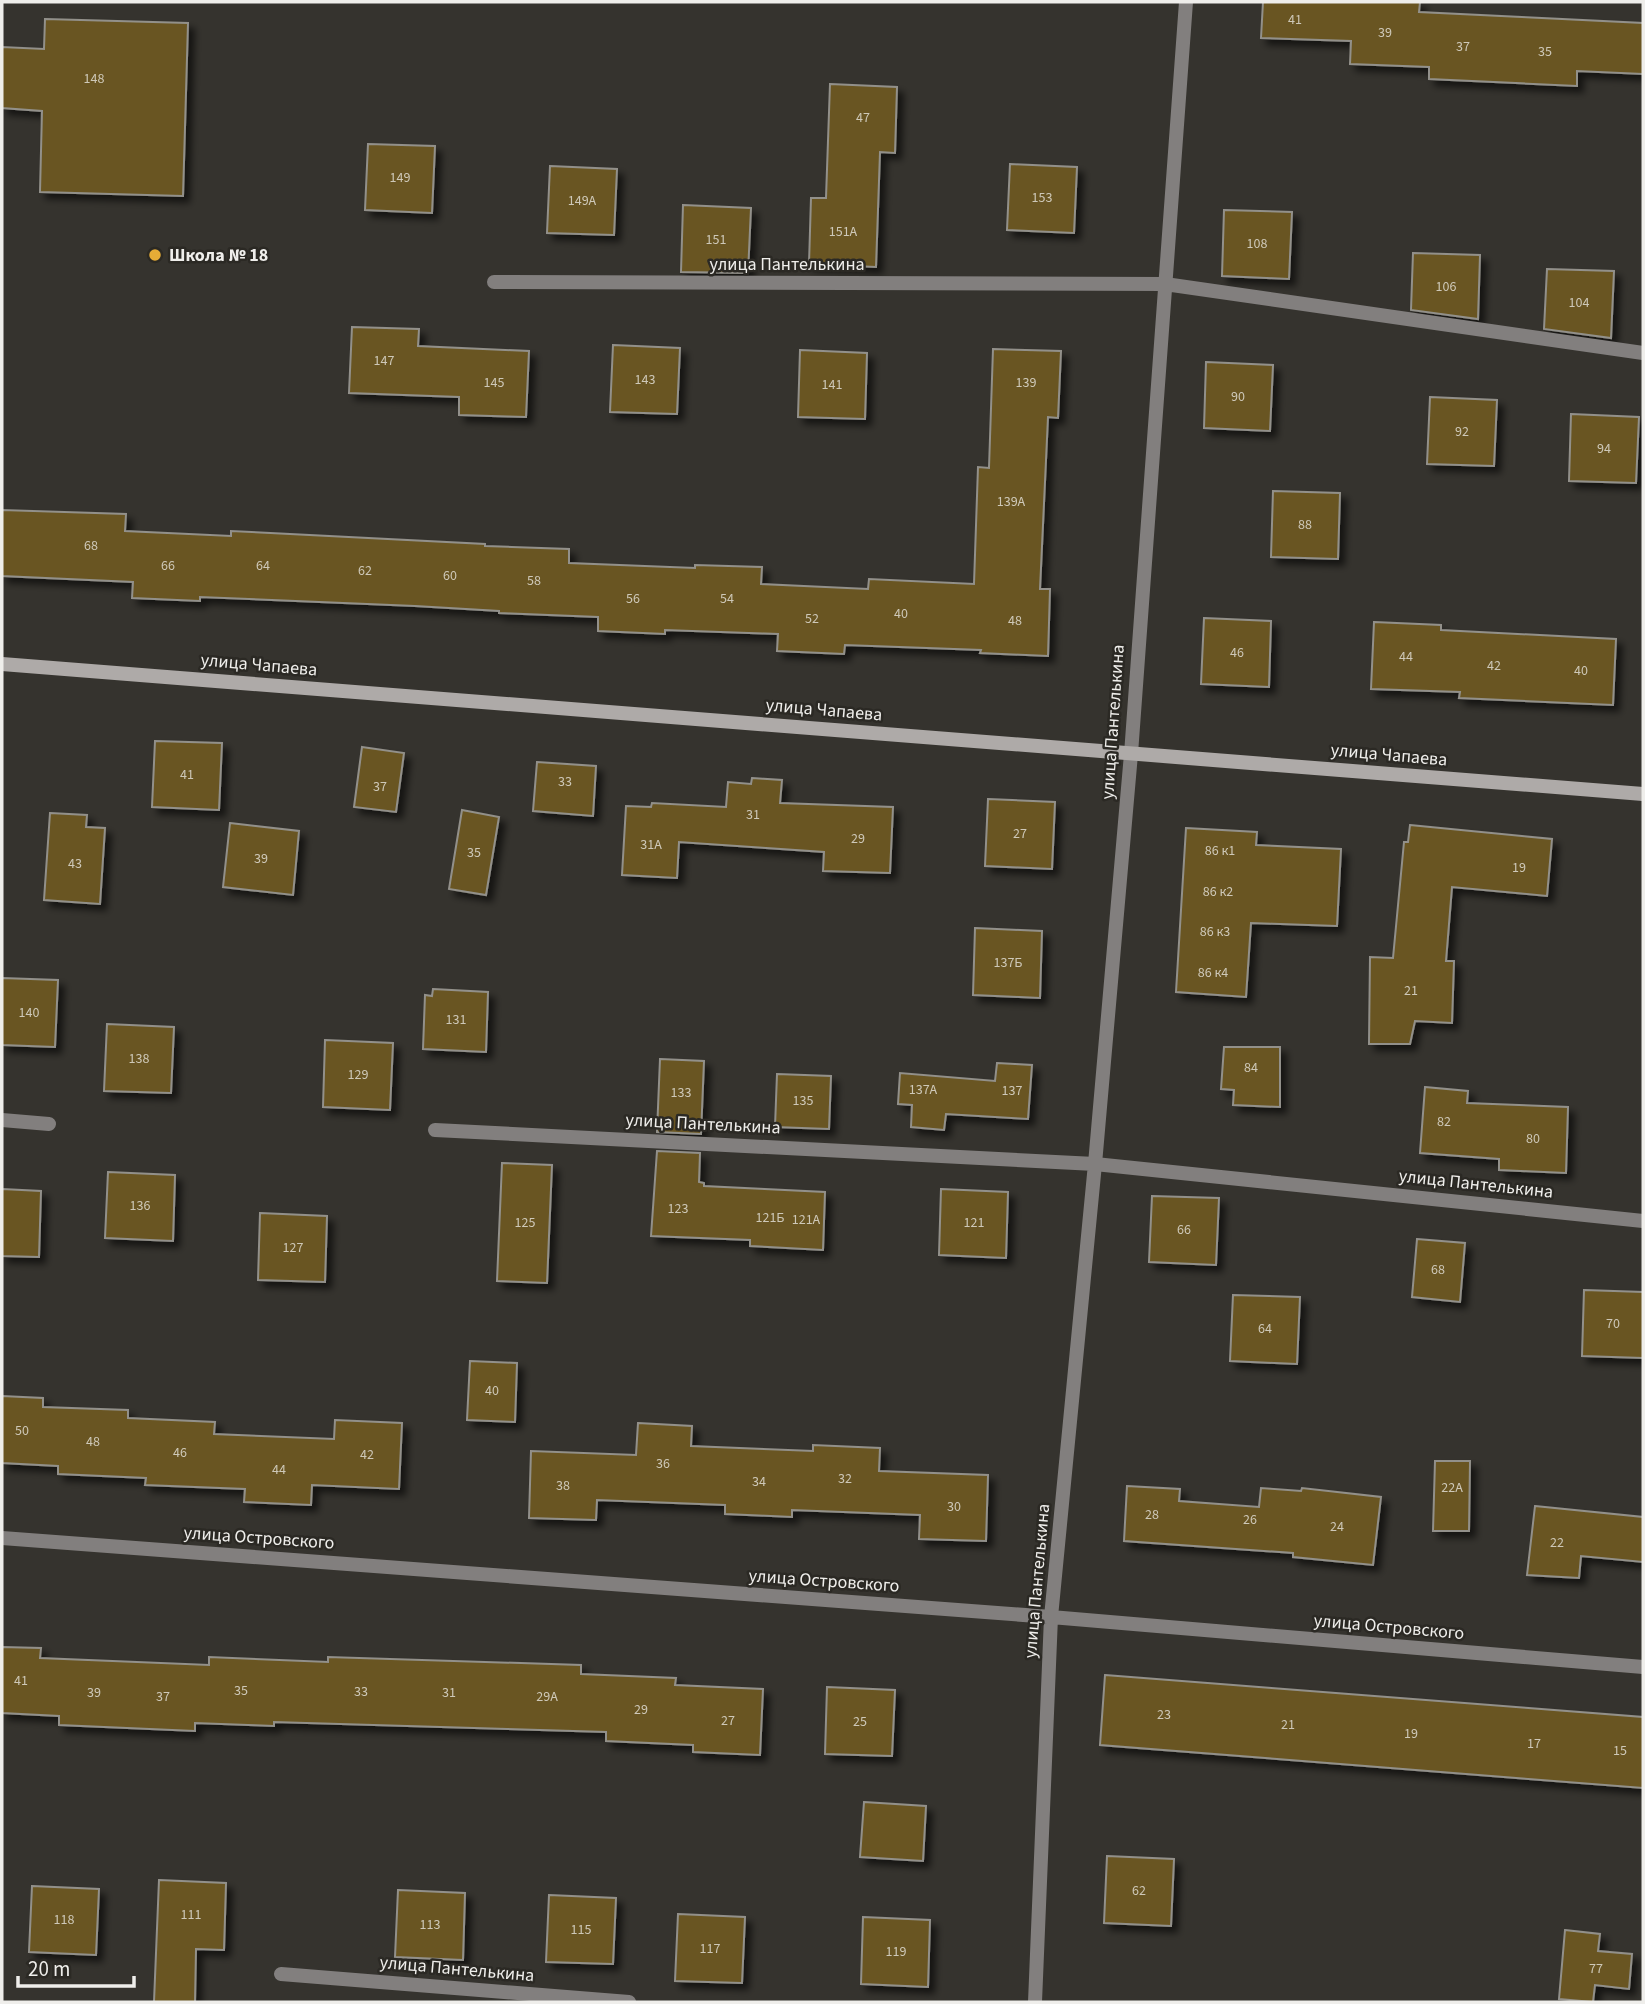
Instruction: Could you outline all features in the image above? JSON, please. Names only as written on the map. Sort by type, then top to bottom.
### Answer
[{"type":"street","name":"улица Пантелькина","points":[[1035,2002],[1051,1617],[1095,1164],[1130,754],[1185,2]]},
{"type":"street","name":"улица Пантелькина","points":[[494,282],[1165,284],[1643,353]]},
{"type":"street","name":"улица Чапаева","points":[[2,664],[1643,794]]},
{"type":"street","points":[[2,1120],[49,1124]]},
{"type":"street","name":"улица Пантелькина","points":[[435,1130],[1095,1164],[1643,1221]]},
{"type":"street","name":"улица Островского","points":[[2,1538],[1051,1617],[1643,1667]]},
{"type":"street","name":"улица Пантелькина","points":[[281,1974],[629,2002]]},
{"type":"building","points":[[1263,2],[1420,2],[1419,12],[1643,23],[1643,74],[1577,71],[1577,86],[1429,79],[1429,67],[1350,64],[1351,41],[1261,38]]},
{"type":"building","points":[[45,19],[188,23],[183,196],[40,192],[42,111],[2,108],[2,47],[44,49]]},
{"type":"building","points":[[830,84],[897,87],[895,153],[880,152],[876,267],[809,264],[811,198],[826,198]]},
{"type":"building","points":[[368,144],[435,146],[432,213],[365,210]]},
{"type":"building","points":[[1010,164],[1077,167],[1074,233],[1007,230]]},
{"type":"building","points":[[550,166],[617,169],[614,235],[547,233]]},
{"type":"building","points":[[683,205],[751,208],[748,273],[681,272]]},
{"type":"building","points":[[1224,210],[1292,212],[1289,279],[1222,276]]},
{"type":"building","points":[[1413,253],[1480,255],[1478,319],[1411,310]]},
{"type":"building","points":[[1547,269],[1614,271],[1611,338],[1544,329]]},
{"type":"building","points":[[352,327],[419,329],[418,346],[529,351],[526,417],[459,415],[459,397],[349,393]]},
{"type":"building","points":[[613,345],[680,348],[677,414],[610,412]]},
{"type":"building","points":[[993,349],[1061,351],[1058,418],[1048,417],[1040,589],[1050,589],[1048,656],[980,653],[981,650],[845,645],[844,654],[777,651],[778,634],[665,630],[665,634],[598,631],[598,617],[415,606],[200,597],[200,601],[132,598],[133,582],[2,576],[2,510],[126,514],[125,531],[231,536],[231,531],[485,544],[569,549],[569,563],[695,568],[695,565],[762,567],[761,584],[868,589],[869,579],[974,584],[978,467],[989,468]]},
{"type":"building","points":[[800,350],[867,353],[865,419],[798,417]]},
{"type":"building","points":[[1206,362],[1273,365],[1270,431],[1204,428]]},
{"type":"building","points":[[1430,397],[1497,400],[1494,466],[1427,464]]},
{"type":"building","points":[[1571,414],[1639,417],[1636,483],[1569,481]]},
{"type":"building","points":[[1273,491],[1340,493],[1338,559],[1271,557]]},
{"type":"building","points":[[1204,618],[1271,621],[1269,687],[1201,684]]},
{"type":"building","points":[[1374,622],[1441,625],[1441,630],[1616,639],[1613,705],[1459,698],[1460,692],[1371,689]]},
{"type":"building","points":[[155,741],[222,743],[219,810],[152,807]]},
{"type":"building","points":[[362,747],[404,753],[396,812],[354,807]]},
{"type":"building","points":[[537,762],[596,766],[593,816],[533,811]]},
{"type":"building","points":[[752,778],[782,780],[780,803],[893,807],[890,873],[823,871],[824,852],[679,842],[677,878],[622,875],[626,806],[651,807],[652,803],[726,807],[728,782],[751,784]]},
{"type":"building","points":[[988,799],[1055,802],[1052,869],[985,866]]},
{"type":"building","points":[[462,810],[499,817],[486,895],[449,889]]},
{"type":"building","points":[[50,813],[87,815],[86,827],[105,828],[100,904],[44,900]]},
{"type":"building","points":[[230,823],[299,831],[293,895],[223,887]]},
{"type":"building","points":[[1410,825],[1552,839],[1547,896],[1452,887],[1446,961],[1454,961],[1452,1023],[1415,1021],[1410,1044],[1369,1044],[1370,957],[1393,958],[1404,842],[1408,842]]},
{"type":"building","points":[[1186,828],[1257,832],[1256,845],[1341,849],[1337,926],[1251,923],[1246,997],[1176,992]]},
{"type":"building","points":[[975,928],[1042,931],[1040,998],[973,995]]},
{"type":"building","points":[[2,978],[58,980],[55,1047],[2,1045]]},
{"type":"building","points":[[433,989],[488,992],[486,1052],[423,1049],[425,995],[432,996]]},
{"type":"building","points":[[107,1024],[174,1027],[171,1093],[104,1091]]},
{"type":"building","points":[[325,1040],[393,1043],[390,1110],[323,1107]]},
{"type":"building","points":[[1224,1047],[1280,1047],[1280,1107],[1233,1105],[1234,1090],[1221,1089]]},
{"type":"building","points":[[660,1059],[704,1061],[701,1134],[657,1132]]},
{"type":"building","points":[[997,1063],[1032,1065],[1028,1119],[946,1114],[944,1130],[911,1127],[912,1105],[898,1104],[900,1073],[995,1081]]},
{"type":"building","points":[[777,1074],[831,1076],[829,1129],[775,1127]]},
{"type":"building","points":[[1425,1087],[1468,1091],[1467,1103],[1568,1107],[1566,1173],[1499,1170],[1499,1159],[1420,1153]]},
{"type":"building","points":[[657,1151],[700,1153],[699,1182],[704,1183],[704,1186],[825,1192],[823,1250],[750,1246],[750,1240],[651,1236]]},
{"type":"building","points":[[502,1163],[552,1165],[547,1283],[497,1281]]},
{"type":"building","points":[[108,1172],[175,1175],[173,1241],[105,1238]]},
{"type":"building","points":[[2,1189],[41,1191],[39,1257],[2,1256]]},
{"type":"building","points":[[941,1189],[1008,1192],[1006,1258],[939,1255]]},
{"type":"building","points":[[1152,1196],[1219,1198],[1216,1265],[1149,1262]]},
{"type":"building","points":[[260,1213],[327,1216],[325,1282],[258,1280]]},
{"type":"building","points":[[1417,1239],[1465,1243],[1460,1302],[1412,1297]]},
{"type":"building","points":[[1584,1290],[1643,1292],[1643,1358],[1582,1356]]},
{"type":"building","points":[[1233,1295],[1300,1297],[1297,1364],[1230,1361]]},
{"type":"building","points":[[470,1361],[517,1363],[515,1422],[467,1420]]},
{"type":"building","points":[[2,1396],[43,1398],[43,1407],[128,1410],[128,1418],[215,1422],[214,1434],[334,1439],[335,1420],[402,1423],[399,1489],[312,1485],[311,1505],[244,1502],[245,1489],[145,1485],[146,1478],[58,1474],[58,1466],[2,1463]]},
{"type":"building","points":[[638,1423],[692,1426],[691,1446],[813,1451],[813,1445],[880,1448],[879,1471],[988,1475],[986,1541],[919,1539],[920,1515],[792,1510],[792,1517],[725,1514],[725,1505],[597,1500],[596,1520],[529,1518],[531,1451],[636,1455]]},
{"type":"building","points":[[1435,1461],[1470,1461],[1469,1531],[1433,1531]]},
{"type":"building","points":[[1127,1486],[1180,1489],[1179,1501],[1259,1507],[1261,1488],[1301,1491],[1302,1488],[1381,1497],[1373,1565],[1293,1557],[1293,1553],[1124,1541]]},
{"type":"building","points":[[1535,1506],[1643,1517],[1643,1562],[1581,1556],[1579,1578],[1527,1575]]},
{"type":"building","points":[[2,1647],[41,1648],[40,1658],[209,1665],[209,1657],[328,1662],[328,1657],[581,1665],[581,1674],[676,1678],[675,1685],[763,1689],[760,1755],[693,1752],[693,1745],[606,1741],[606,1732],[274,1722],[274,1726],[195,1723],[195,1731],[59,1725],[59,1716],[2,1713]]},
{"type":"building","points":[[1105,1675],[1643,1717],[1643,1788],[1100,1745]]},
{"type":"building","points":[[827,1687],[895,1690],[892,1756],[825,1754]]},
{"type":"building","points":[[864,1802],[926,1806],[923,1861],[860,1857]]},
{"type":"building","points":[[1107,1856],[1174,1859],[1171,1926],[1104,1923]]},
{"type":"building","points":[[159,1880],[226,1883],[224,1950],[196,1949],[195,2002],[154,2002]]},
{"type":"building","points":[[32,1886],[99,1889],[96,1955],[29,1952]]},
{"type":"building","points":[[398,1890],[465,1893],[463,1960],[395,1957]]},
{"type":"building","points":[[549,1895],[616,1898],[613,1964],[546,1962]]},
{"type":"building","points":[[678,1914],[745,1917],[742,1983],[675,1981]]},
{"type":"building","points":[[863,1917],[930,1920],[928,1987],[861,1984]]},
{"type":"building","points":[[1565,1930],[1600,1934],[1598,1951],[1632,1954],[1629,1989],[1595,1985],[1593,2002],[1559,1999]]},
{"type":"place","name":"Школа № 18","points":[[155,255]]}]
